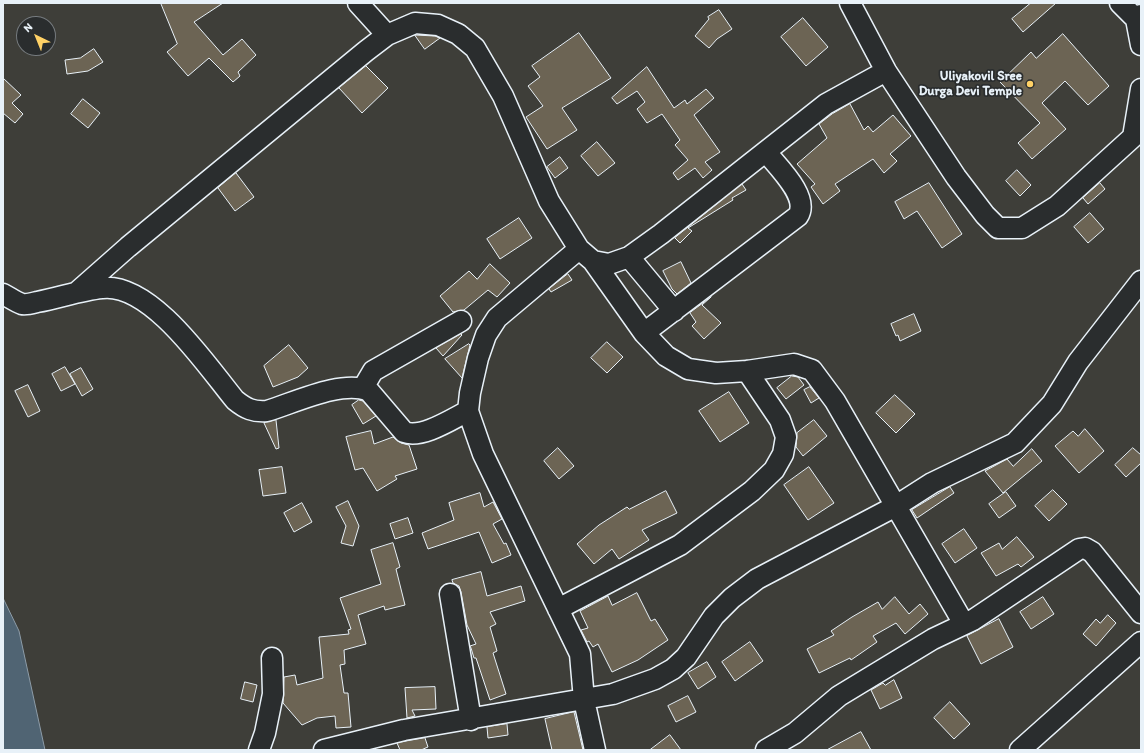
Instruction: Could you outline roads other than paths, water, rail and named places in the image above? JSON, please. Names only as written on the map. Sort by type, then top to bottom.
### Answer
[{"type":"street","points":[[358,3],[387,35]]},
{"type":"street","points":[[850,3],[886,71],[956,177],[985,215],[998,228],[1022,228],[1057,206],[1137,141],[1141,90]]},
{"type":"street","points":[[1120,3],[1139,17],[1141,45]]},
{"type":"street","points":[[76,294],[128,247],[387,35],[415,23],[438,25],[458,34],[475,48],[503,96],[549,201],[586,255],[644,333],[666,356],[688,369],[716,373],[747,371],[794,364],[812,370],[835,401],[964,624]]},
{"type":"street","points":[[586,255],[609,264],[629,257],[826,104],[886,71]]},
{"type":"street","points":[[644,333],[798,216],[802,210],[799,196],[766,152]]},
{"type":"street","points":[[586,255],[497,318],[486,335],[478,358],[470,393],[468,411],[482,454],[580,654],[584,700],[595,750]]},
{"type":"street","points":[[629,257],[674,311]]},
{"type":"street","points":[[324,750],[404,730],[471,720],[613,694],[635,687],[673,669],[686,657],[714,616],[732,598],[757,579],[896,506],[932,484],[1015,443],[1052,404],[1078,362],[1141,281]]},
{"type":"street","points":[[3,294],[23,304],[76,294],[103,287],[120,289],[137,296],[151,305],[176,329],[235,400],[245,408],[256,412],[267,411],[343,387],[363,388],[369,391],[404,432],[411,435],[422,433],[468,411]]},
{"type":"street","points":[[363,388],[373,371],[461,321]]},
{"type":"street","points":[[558,609],[680,545],[752,491],[774,470],[780,462],[786,445],[784,428],[747,371]]},
{"type":"street","points":[[766,750],[795,733],[839,696],[933,639],[964,624],[1001,602],[1070,554],[1085,548],[1102,562],[1141,613]]},
{"type":"street","points":[[450,594],[471,720]]},
{"type":"street","points":[[1020,750],[1141,642]]},
{"type":"street","points":[[259,750],[265,733],[273,694],[272,658]]},
{"type":"water","points":[[3,598],[19,631],[45,750],[3,750]]},
{"type":"place","name":"Uliyakovil Sree Durga Devi Temple","points":[[1030,84]]}]
